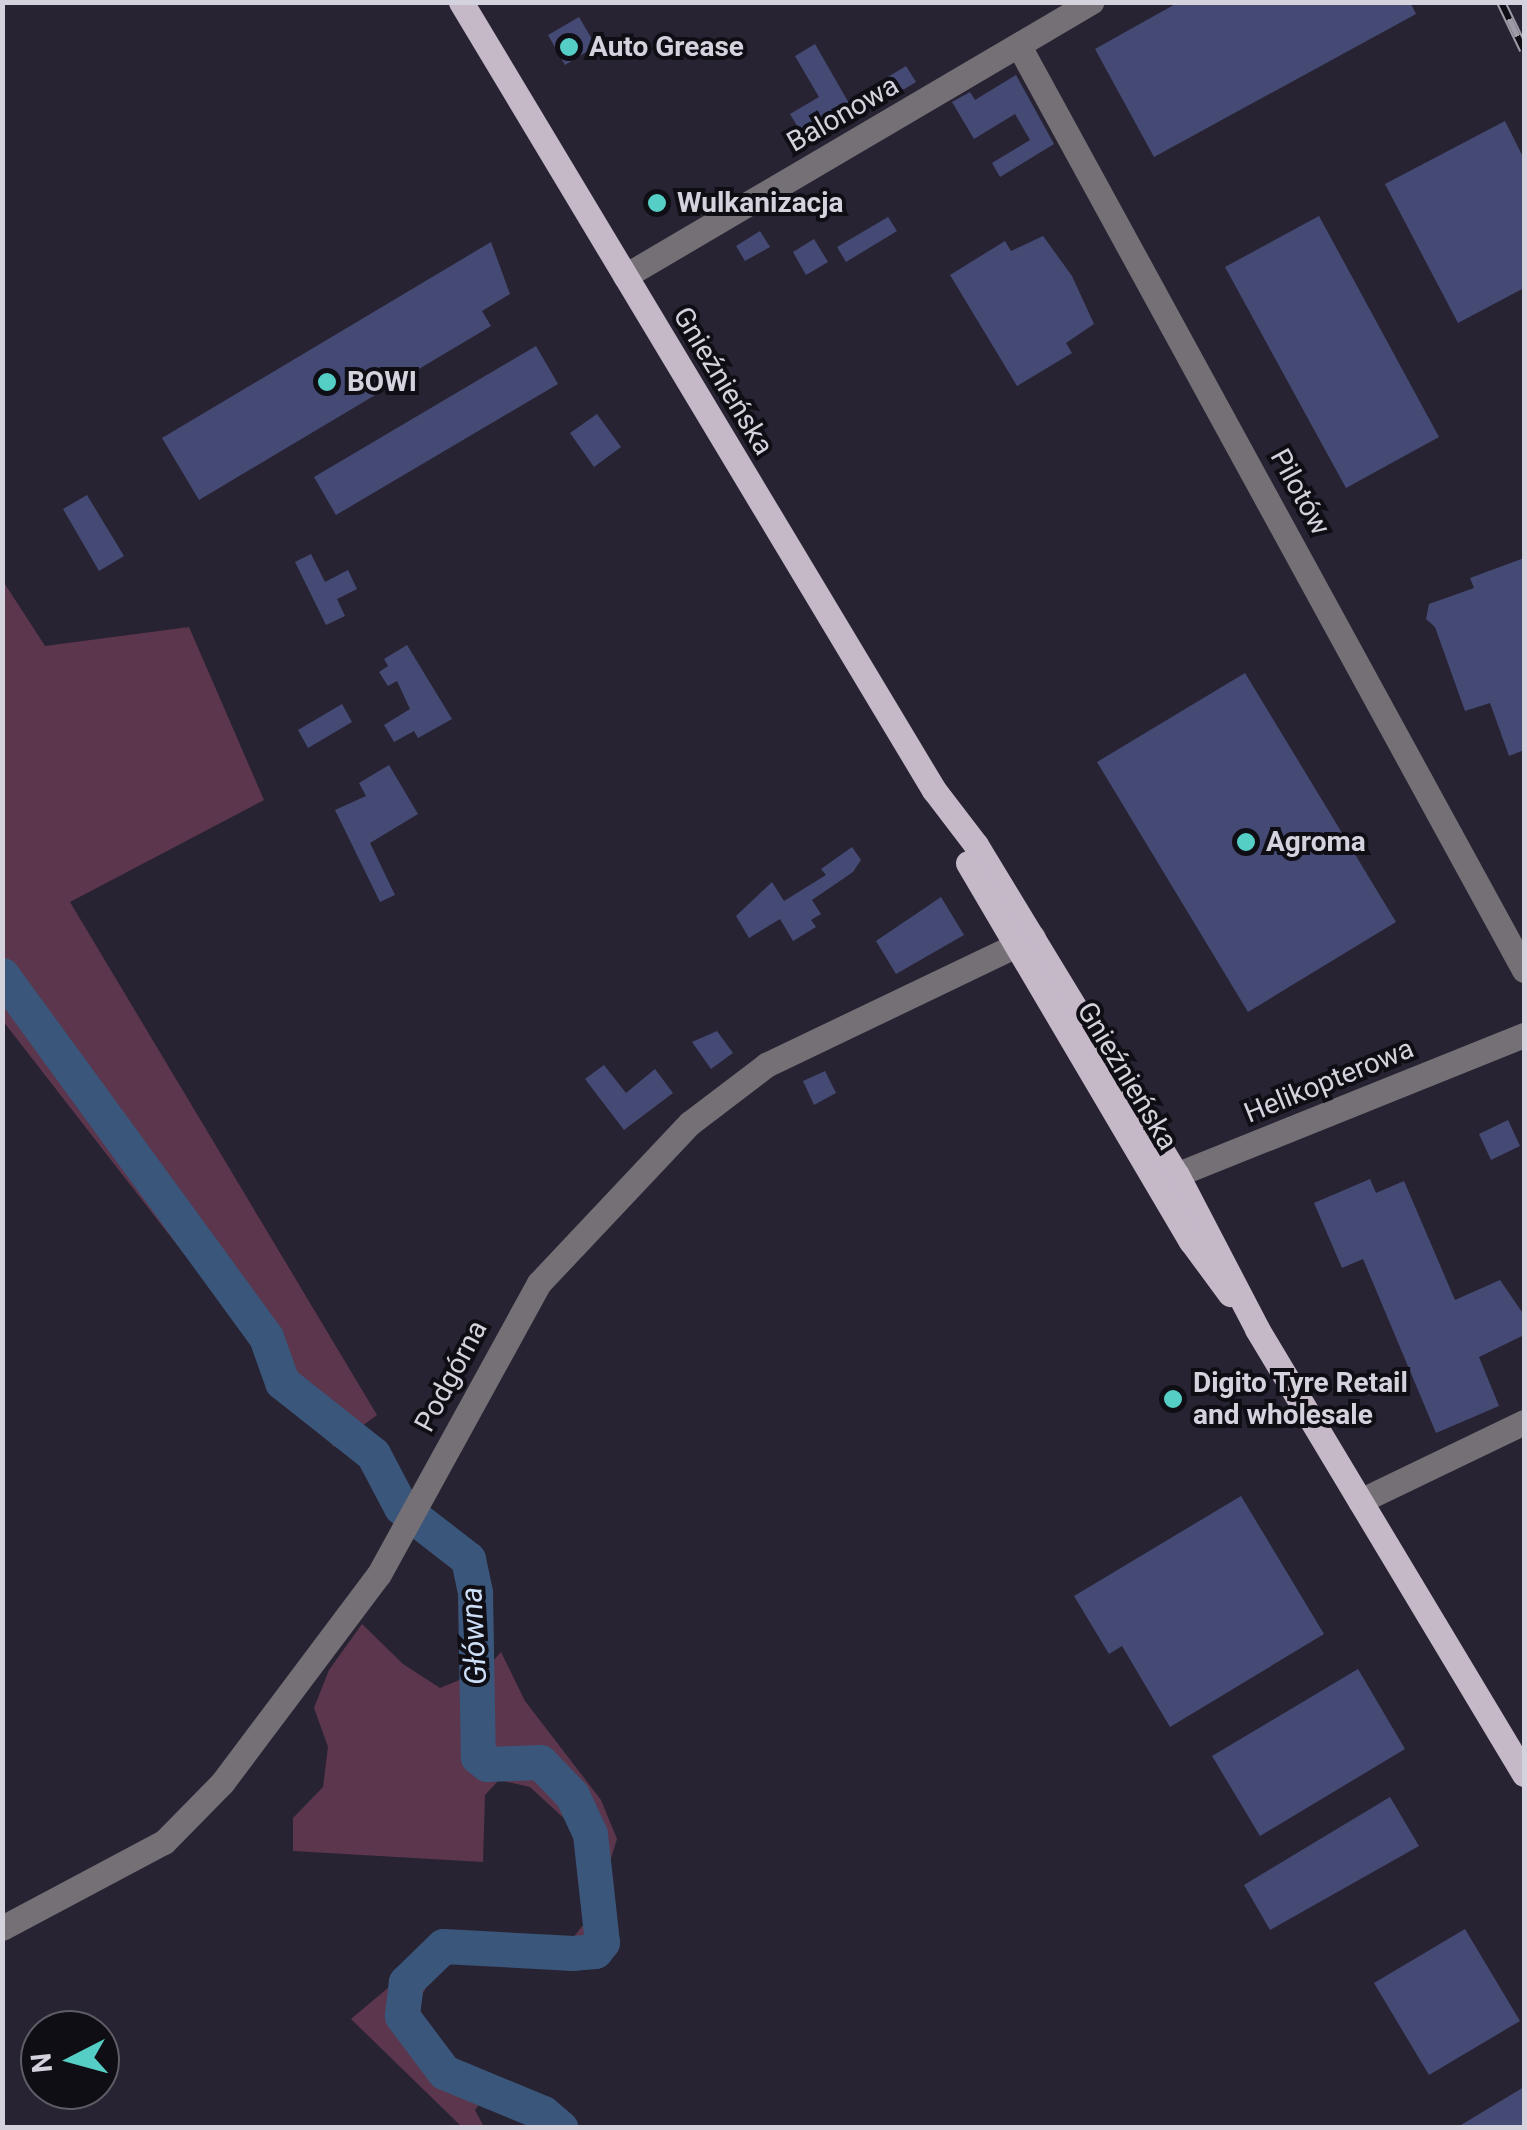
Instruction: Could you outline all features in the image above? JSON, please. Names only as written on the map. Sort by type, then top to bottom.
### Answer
[{"type":"main road","name":"Gnieźnieńska","points":[[461,2],[1524,1774]]},
{"type":"street","name":"Balonowa","points":[[626,276],[1091,2]]},
{"type":"street","name":"Pilotów","points":[[1018,46],[1524,970]]},
{"type":"street","name":"Podgórna","points":[[2,1928],[164,1842],[193,1816],[396,1549],[423,1491],[538,1284],[690,1123],[766,1065],[1024,942]]},
{"type":"street","name":"Helikopterowa","points":[[1167,1179],[1524,1035]]},
{"type":"street","points":[[1360,1500],[1524,1422]]},
{"type":"shaded area","points":[[3,581],[45,646],[189,627],[264,800],[70,902],[377,1415],[334,1447],[3,1021]]},
{"type":"shaded area","points":[[362,1624],[403,1664],[440,1688],[486,1669],[501,1652],[525,1701],[601,1800],[617,1839],[607,1871],[611,1950],[598,1963],[456,1961],[434,1975],[420,1998],[421,2019],[438,2051],[460,2071],[555,2110],[576,2127],[546,2127],[531,2114],[482,2101],[475,2110],[484,2127],[462,2127],[351,2019],[446,1939],[572,1939],[591,1915],[582,1835],[530,1787],[499,1780],[485,1795],[483,1862],[293,1851],[293,1818],[323,1787],[328,1747],[314,1708],[329,1670]]},
{"type":"building","points":[[1179,2],[1410,2],[1416,14],[1154,157],[1095,49]]},
{"type":"building","points":[[579,17],[596,46],[565,65],[548,35]]},
{"type":"building","points":[[815,44],[850,105],[820,122],[826,133],[808,144],[790,114],[819,97],[795,56]]},
{"type":"building","points":[[906,66],[916,82],[868,111],[858,95]]},
{"type":"building","points":[[1016,75],[1054,144],[1000,177],[992,163],[1030,140],[1015,114],[974,139],[952,102],[970,92],[975,100]]},
{"type":"building","points":[[1505,121],[1524,159],[1524,288],[1458,323],[1385,184]]},
{"type":"building","points":[[1319,216],[1439,437],[1346,488],[1225,267]]},
{"type":"building","points":[[888,217],[897,231],[846,262],[837,247]]},
{"type":"building","points":[[760,231],[770,247],[745,261],[736,246]]},
{"type":"building","points":[[1043,236],[1072,276],[1094,324],[1066,343],[1072,353],[1017,386],[950,275],[1005,241],[1011,251]]},
{"type":"building","points":[[814,239],[828,262],[806,275],[793,252]]},
{"type":"building","name":"BOWI","points":[[491,242],[510,294],[482,311],[491,326],[199,500],[162,438]]},
{"type":"building","points":[[536,346],[558,384],[336,515],[314,477]]},
{"type":"building","points":[[597,414],[621,447],[594,467],[570,433]]},
{"type":"building","points":[[87,495],[124,556],[99,571],[63,509]]},
{"type":"building","points":[[311,554],[325,582],[348,570],[357,589],[337,599],[345,616],[326,625],[295,562]]},
{"type":"building","points":[[1524,558],[1524,750],[1509,756],[1490,703],[1465,711],[1435,627],[1426,619],[1429,604],[1474,588],[1470,578]]},
{"type":"building","points":[[407,645],[452,719],[418,738],[414,731],[394,742],[384,725],[410,709],[397,681],[388,686],[379,672],[388,666],[384,659]]},
{"type":"building","name":"Agroma","points":[[1245,673],[1396,922],[1248,1012],[1097,762]]},
{"type":"building","points":[[342,704],[352,722],[308,748],[298,730]]},
{"type":"building","points":[[389,765],[418,814],[370,843],[395,895],[380,902],[335,810],[366,796],[359,783]]},
{"type":"building","points":[[852,847],[861,860],[853,872],[812,900],[821,914],[811,920],[816,927],[793,941],[780,919],[749,938],[736,916],[772,882],[784,901],[826,875],[821,869]]},
{"type":"building","points":[[941,897],[964,935],[896,974],[876,941]]},
{"type":"building","points":[[717,1031],[733,1053],[711,1069],[692,1042]]},
{"type":"building","points":[[604,1065],[626,1093],[655,1069],[673,1093],[624,1130],[585,1079]]},
{"type":"building","points":[[825,1071],[836,1093],[814,1105],[803,1081]]},
{"type":"building","points":[[1508,1120],[1520,1146],[1491,1160],[1479,1134]]},
{"type":"building","points":[[1370,1179],[1376,1193],[1404,1181],[1455,1300],[1500,1280],[1524,1315],[1524,1335],[1479,1357],[1499,1406],[1436,1433],[1363,1259],[1342,1268],[1314,1203]]},
{"type":"building","points":[[1241,1496],[1324,1634],[1170,1727],[1122,1646],[1109,1654],[1074,1596]]},
{"type":"building","points":[[1358,1669],[1405,1749],[1260,1836],[1212,1756]]},
{"type":"building","points":[[1390,1797],[1419,1846],[1270,1930],[1244,1885]]},
{"type":"building","points":[[1465,1929],[1520,2021],[1429,2075],[1374,1983]]},
{"type":"building","points":[[1524,2087],[1524,2124],[1518,2128],[1456,2128]]},
{"type":"waterway","name":"Główna","points":[[2,975],[266,1337],[282,1382],[373,1454],[401,1507],[468,1559],[475,1593],[478,1757],[487,1764],[540,1762],[572,1795],[590,1834],[602,1942],[595,1951],[573,1953],[443,1946],[406,1982],[402,2016],[444,2072],[543,2113],[561,2128]]},
{"type":"railway","points":[[1501,2],[1524,50]]},
{"type":"place","name":"Auto Grease","points":[[569,47]]},
{"type":"place","name":"Wulkanizacja","points":[[657,203]]},
{"type":"place","name":"BOWI","points":[[327,382]]},
{"type":"place","name":"Agroma","points":[[1246,842]]},
{"type":"place","name":"Digito Tyre Retail and wholesale","points":[[1173,1399]]}]
